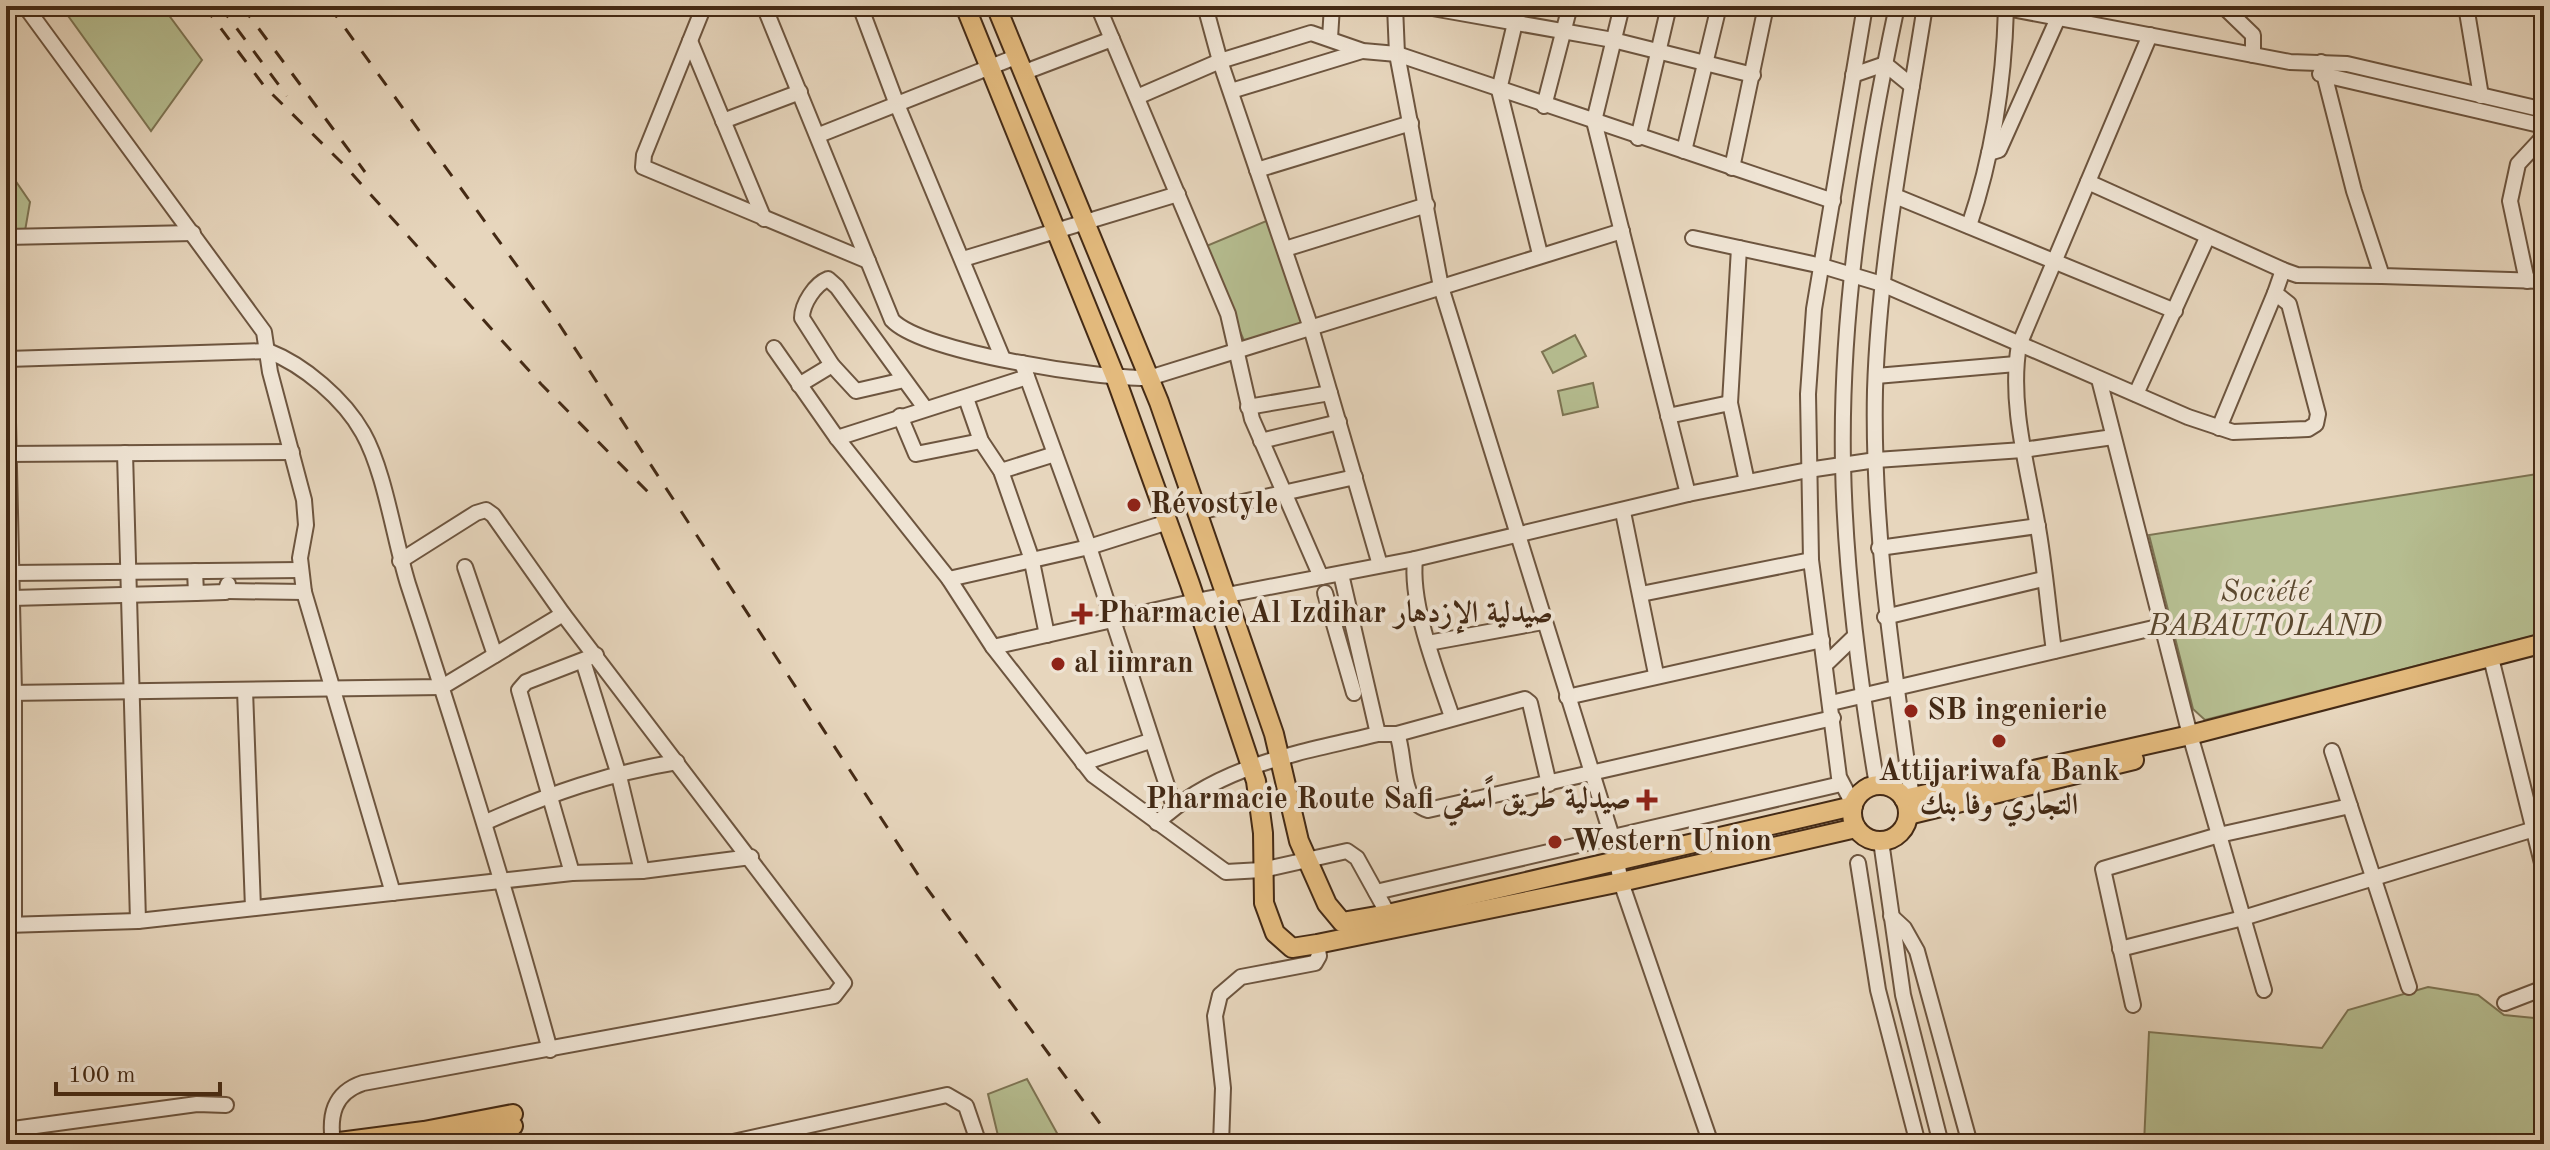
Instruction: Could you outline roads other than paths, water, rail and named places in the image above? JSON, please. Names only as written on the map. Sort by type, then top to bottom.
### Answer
[{"type":"main road","points":[[965,6],[1116,379],[1251,764],[1262,815],[1262,870],[1267,915],[1278,938],[1292,948],[1317,944],[1621,882],[1856,828]]},
{"type":"main road","points":[[996,6],[1149,378],[1281,757],[1296,832],[1327,904],[1342,922],[1388,914],[1853,805]]},
{"type":"main road","points":[[2191,740],[2544,643]]},
{"type":"main road","points":[[1908,804],[2191,740],[2544,653]]},
{"type":"main road","points":[[1877,785],[1893,788],[1908,804],[1899,834],[1881,841],[1869,839],[1856,828],[1853,805],[1860,793],[1877,785]]},
{"type":"main road","points":[[324,1144],[361,1142],[513,1120],[430,1144]]},
{"type":"street","points":[[25,6],[259,322],[306,511],[300,570],[304,592],[393,893]]},
{"type":"street","points":[[704,6],[644,155],[643,167],[868,261]]},
{"type":"street","points":[[764,6],[892,320],[910,334],[1003,359],[1024,370],[1116,379],[1149,378],[1622,231]]},
{"type":"street","points":[[860,6],[896,102],[1003,359]]},
{"type":"street","points":[[1098,6],[1228,314],[1248,407],[1321,577]]},
{"type":"street","points":[[1205,6],[1220,61],[1311,328],[1380,565]]},
{"type":"street","points":[[1330,38],[1332,6]]},
{"type":"street","points":[[1395,6],[1397,54],[1441,287],[1543,622],[1593,774],[1612,837],[1621,882],[1711,1144]]},
{"type":"street","points":[[1421,6],[1458,9],[1613,40],[1753,75]]},
{"type":"street","points":[[1519,6],[1499,90],[1540,254]]},
{"type":"street","points":[[1544,106],[1570,6]]},
{"type":"street","points":[[1622,6],[1594,121],[1688,494]]},
{"type":"street","points":[[1638,138],[1669,6]]},
{"type":"street","points":[[1684,151],[1719,6]]},
{"type":"street","points":[[1732,168],[1766,6]]},
{"type":"street","points":[[1853,805],[1841,784],[1825,665],[1811,560],[1808,470],[1810,357],[1865,6]]},
{"type":"street","points":[[1877,785],[1855,636],[1843,465],[1852,275],[1897,6]]},
{"type":"street","points":[[1908,804],[1879,548],[1876,376],[1882,284],[1925,6]]},
{"type":"street","points":[[2223,6],[2253,35],[2253,55]]},
{"type":"street","points":[[2466,6],[2481,96]]},
{"type":"street","points":[[1969,226],[1989,153],[2003,69],[2001,7],[2323,69],[2544,126]]},
{"type":"street","points":[[1989,153],[1997,152],[2001,147],[2058,18]]},
{"type":"street","points":[[1137,97],[1220,61],[1311,33],[1363,51],[1397,54],[1638,138],[1833,201]]},
{"type":"street","points":[[2054,651],[2038,526],[2023,450],[2016,364],[2019,345],[2150,35]]},
{"type":"street","points":[[819,135],[990,66],[1022,64],[1112,39]]},
{"type":"street","points":[[690,41],[764,219]]},
{"type":"street","points":[[1231,91],[1363,51]]},
{"type":"street","points":[[1853,75],[1885,64]]},
{"type":"street","points":[[1885,64],[1912,86]]},
{"type":"street","points":[[2323,69],[2347,64],[2544,110]]},
{"type":"street","points":[[2323,69],[2354,191],[2382,276]]},
{"type":"street","points":[[723,121],[800,92]]},
{"type":"street","points":[[1257,170],[1411,123]]},
{"type":"street","points":[[2527,281],[2510,201],[2518,164],[2544,136]]},
{"type":"street","points":[[2088,182],[2207,238],[2297,275],[2544,281]]},
{"type":"street","points":[[963,259],[1178,194]]},
{"type":"street","points":[[1895,196],[2175,311]]},
{"type":"street","points":[[1285,249],[1427,205]]},
{"type":"street","points":[[6,237],[193,233]]},
{"type":"street","points":[[1693,238],[1822,266],[1882,284],[2099,379],[2233,432],[2308,429],[2316,424],[2318,414],[2289,304],[2275,293]]},
{"type":"street","points":[[2136,394],[2207,238]]},
{"type":"street","points":[[1739,248],[1730,403],[1747,482]]},
{"type":"street","points":[[2219,428],[2283,270]]},
{"type":"street","points":[[904,380],[856,391],[832,365],[802,318],[806,302],[821,282],[832,282],[925,408]]},
{"type":"street","points":[[869,330],[892,320]]},
{"type":"street","points":[[6,332],[12,598],[10,925],[138,921],[504,880],[572,873],[642,871],[751,857]]},
{"type":"street","points":[[774,348],[837,438],[949,579],[993,647],[1083,763],[1220,870],[1238,873],[1262,870],[1341,850],[1352,854],[1388,914]]},
{"type":"street","points":[[7,359],[268,351],[286,359],[327,390],[358,424],[372,451],[400,561],[504,880],[550,1050]]},
{"type":"street","points":[[1876,376],[2016,364]]},
{"type":"street","points":[[799,385],[832,365]]},
{"type":"street","points":[[837,438],[925,408],[966,398],[1024,370]]},
{"type":"street","points":[[1024,370],[1089,547],[1174,807]]},
{"type":"street","points":[[2099,379],[2191,740],[2264,990]]},
{"type":"street","points":[[1248,407],[1330,393]]},
{"type":"street","points":[[966,398],[981,441],[1001,471],[1031,557],[1047,635]]},
{"type":"street","points":[[1668,416],[1730,403]]},
{"type":"street","points":[[900,416],[916,454],[981,441]]},
{"type":"street","points":[[1261,441],[1339,422]]},
{"type":"street","points":[[993,647],[1196,601],[1415,559],[1623,512],[1688,494],[1808,470],[1876,460],[2023,450],[2113,437]]},
{"type":"street","points":[[7,454],[292,452]]},
{"type":"street","points":[[125,453],[138,921]]},
{"type":"street","points":[[1001,471],[1055,454]]},
{"type":"street","points":[[1198,512],[1355,477]]},
{"type":"street","points":[[333,1144],[334,1107],[345,1092],[357,1085],[840,993],[843,978],[677,762],[590,658],[493,515],[486,510],[400,561]]},
{"type":"street","points":[[1623,512],[1656,674]]},
{"type":"street","points":[[949,579],[1031,557],[1089,547],[1168,522]]},
{"type":"street","points":[[1879,548],[2038,526]]},
{"type":"street","points":[[1415,559],[1414,572],[1428,643],[1452,717]]},
{"type":"street","points":[[1641,594],[1811,560]]},
{"type":"street","points":[[465,567],[495,655]]},
{"type":"street","points":[[227,591],[228,570]]},
{"type":"street","points":[[11,573],[300,570]]},
{"type":"street","points":[[195,571],[196,593]]},
{"type":"street","points":[[1341,574],[1378,734]]},
{"type":"street","points":[[1885,617],[2043,579]]},
{"type":"street","points":[[12,598],[227,591],[304,592]]},
{"type":"street","points":[[1325,593],[1354,693]]},
{"type":"street","points":[[10,693],[442,687],[563,614]]},
{"type":"street","points":[[1428,643],[1543,622]]},
{"type":"street","points":[[1397,734],[1409,790],[1420,808],[1437,809],[1593,774],[1832,710],[1863,695],[2162,626]]},
{"type":"street","points":[[1338,638],[1354,634]]},
{"type":"street","points":[[1825,665],[1855,636]]},
{"type":"street","points":[[1567,697],[1656,674],[1822,640]]},
{"type":"street","points":[[590,658],[642,871]]},
{"type":"street","points":[[572,873],[519,690],[526,682],[590,658]]},
{"type":"street","points":[[2493,666],[2531,830],[2544,871]]},
{"type":"street","points":[[245,690],[253,908]]},
{"type":"street","points":[[1157,823],[1174,807],[1251,764],[1378,734],[1397,734],[1525,699],[1530,703],[1549,784]]},
{"type":"street","points":[[1083,763],[1150,741]]},
{"type":"street","points":[[2332,751],[2409,987]]},
{"type":"street","points":[[486,822],[549,794],[618,772],[677,762]]},
{"type":"street","points":[[1376,892],[1841,784]]},
{"type":"street","points":[[2133,1005],[2103,869],[2219,835],[2350,806]]},
{"type":"street","points":[[2120,949],[2243,918],[2531,830]]},
{"type":"street","points":[[1881,841],[1912,1035],[1941,1144]]},
{"type":"street","points":[[1858,863],[1882,1009],[1918,1144]]},
{"type":"street","points":[[1891,916],[1910,936],[1917,951],[1970,1144]]},
{"type":"street","points":[[1870,946],[1895,943]]},
{"type":"street","points":[[1221,1144],[1223,1088],[1215,1016],[1220,995],[1241,977],[1312,964],[1319,959],[1317,944]]},
{"type":"street","points":[[2505,1003],[2544,988]]},
{"type":"street","points":[[724,1144],[947,1095],[966,1106],[979,1144]]},
{"type":"street","points":[[6,1130],[197,1104],[226,1105]]},
{"type":"railway","points":[[204,6],[265,87],[345,166],[541,384],[650,494]]},
{"type":"railway","points":[[220,6],[287,96]]},
{"type":"railway","points":[[242,6],[365,172]]},
{"type":"railway","points":[[329,6],[559,324],[926,887],[1115,1144]]},
{"type":"place","name":"Révostyle","points":[[1134,505]]},
{"type":"place","name":"Pharmacie Al Izdihar صيدلية الإزدهار","points":[[1082,614]]},
{"type":"place","name":"al iimran","points":[[1058,664]]},
{"type":"place","name":"SB ingenierie","points":[[1911,711]]},
{"type":"place","name":"Attijariwafa Bank التجاري وفا بنك","points":[[1999,741]]},
{"type":"place","name":"Pharmacie Route Safi صيدلية طريق اًسفي","points":[[1647,800]]},
{"type":"place","name":"Western Union","points":[[1555,842]]},
{"type":"park label","name":"Société BABAUTOLAND","points":[[2265,610]]}]
